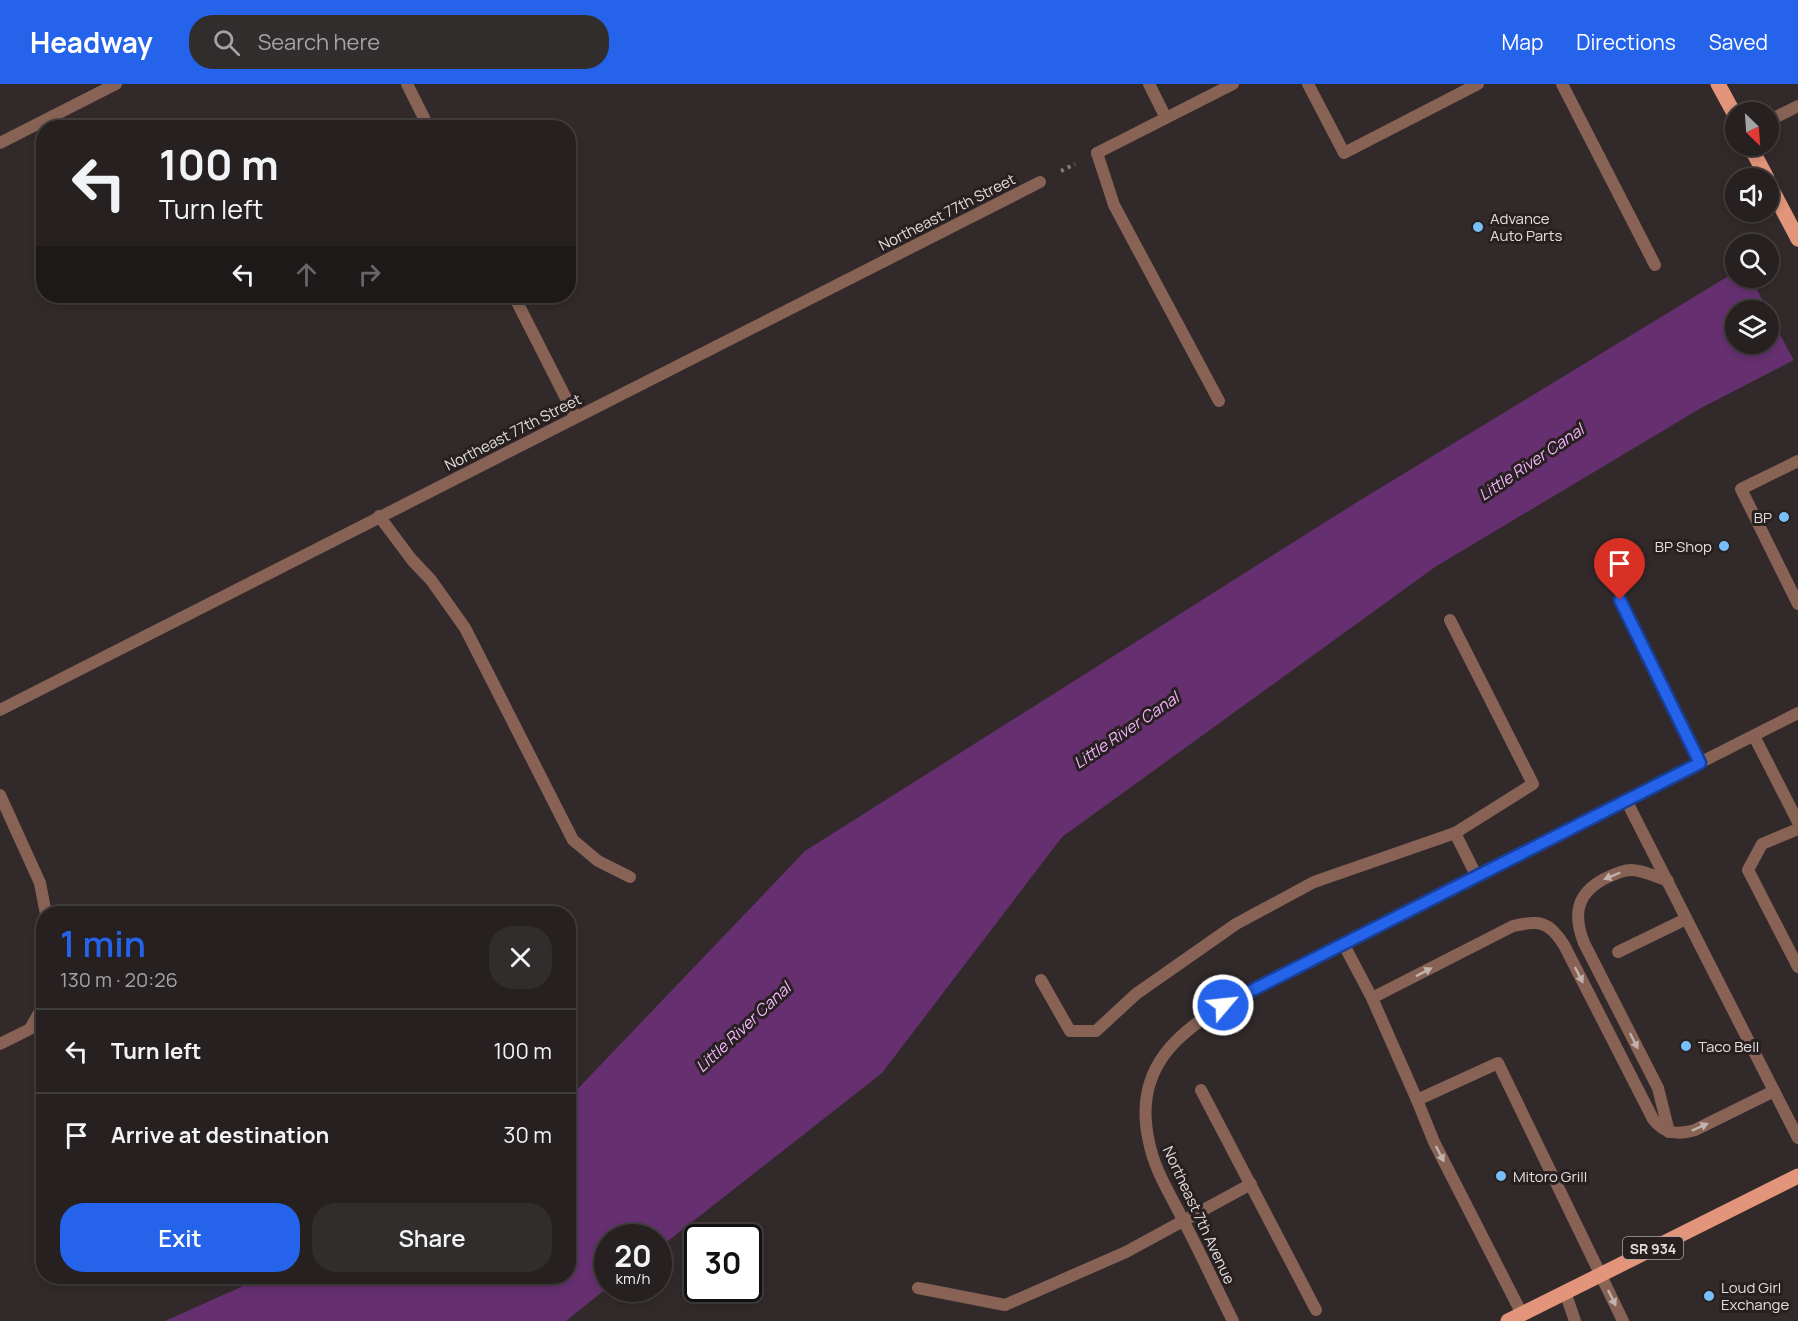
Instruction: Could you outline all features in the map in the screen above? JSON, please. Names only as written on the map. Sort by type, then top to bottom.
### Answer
[{"type":"main road","points":[[1718,84],[1728,102]]},
{"type":"main road","points":[[1779,201],[1798,239]]},
{"type":"main road","name":"SR 934","points":[[1515,1318],[1798,1176]]},
{"type":"street","points":[[45,120],[116,84]]},
{"type":"street","points":[[407,84],[425,120]]},
{"type":"street","points":[[1149,84],[1166,118]]},
{"type":"street","points":[[1219,401],[1114,205],[1097,153],[1233,84]]},
{"type":"street","points":[[1308,84],[1344,153],[1478,84]]},
{"type":"street","points":[[1562,84],[1655,265]]},
{"type":"street","points":[[1779,116],[1798,106]]},
{"type":"street","points":[[0,143],[36,125]]},
{"type":"street","name":"Northeast 77th Street","points":[[0,710],[1040,182]]},
{"type":"street","points":[[518,303],[575,417]]},
{"type":"street","points":[[1798,461],[1742,489],[1766,539],[1794,583],[1798,604]]},
{"type":"street","points":[[380,516],[412,560],[431,580],[465,628],[573,840],[598,861],[630,877]]},
{"type":"street","points":[[1766,539],[1779,533]]},
{"type":"street","points":[[1620,600],[1700,763]]},
{"type":"street","points":[[1041,980],[1070,1031],[1096,1031],[1136,994],[1236,924],[1314,882],[1455,833],[1533,784],[1450,620]]},
{"type":"street","name":"Northeast 7th Avenue","points":[[1233,1321],[1163,1182],[1149,1143],[1144,1107],[1149,1084],[1163,1055],[1184,1032],[1210,1013],[1798,713]]},
{"type":"street","points":[[1754,735],[1798,822]]},
{"type":"street","points":[[0,795],[40,883],[44,906]]},
{"type":"street","points":[[1626,800],[1798,1138]]},
{"type":"street","points":[[1798,829],[1762,844],[1748,870],[1798,967]]},
{"type":"street","points":[[1455,833],[1477,877]]},
{"type":"street","points":[[1668,881],[1632,870],[1616,874],[1589,890],[1579,903],[1577,918],[1584,942],[1658,1088],[1669,1132]]},
{"type":"street","points":[[1618,952],[1686,919]]},
{"type":"street","points":[[1371,998],[1513,926],[1538,922],[1548,926],[1564,945],[1659,1128],[1682,1134],[1695,1131],[1773,1091]]},
{"type":"street","points":[[1344,945],[1371,998],[1515,1318]]},
{"type":"street","points":[[0,1044],[30,1029],[36,1018]]},
{"type":"street","points":[[1417,1100],[1498,1063],[1623,1321]]},
{"type":"street","points":[[1201,1090],[1316,1310]]},
{"type":"street","points":[[918,1288],[1005,1305],[1126,1252],[1251,1184]]},
{"type":"street","points":[[1565,1292],[1575,1321]]},
{"type":"path","points":[[1040,182],[1097,153]]},
{"type":"water","name":"Little River Canal","points":[[1725,278],[1725,288],[1772,288],[1776,300],[1725,300],[1725,354],[1779,354],[1779,307],[1798,358],[1701,408],[1435,567],[1062,837],[882,1073],[690,1224],[684,1224],[684,1228],[672,1238],[672,1224],[594,1224],[594,1298],[566,1321],[165,1321],[247,1284],[576,1284],[576,1091],[805,851],[1354,504]]},
{"type":"pier","points":[[1798,231],[1798,362],[1795,363],[1779,332],[1779,300],[1762,300],[1756,288],[1779,288],[1779,242]]},
{"type":"place","name":"Advance Auto Parts","points":[[1478,227]]},
{"type":"place","name":"BP","points":[[1784,517]]},
{"type":"place","name":"BP Shop","points":[[1724,546]]},
{"type":"place","name":"Taco Bell","points":[[1686,1046]]},
{"type":"place","name":"Mitoro Grill","points":[[1501,1176]]},
{"type":"place","name":"Loud Girl Exchange","points":[[1709,1296]]},
{"type":"route","points":[[1223,1005],[1700,763],[1620,600]]}]
